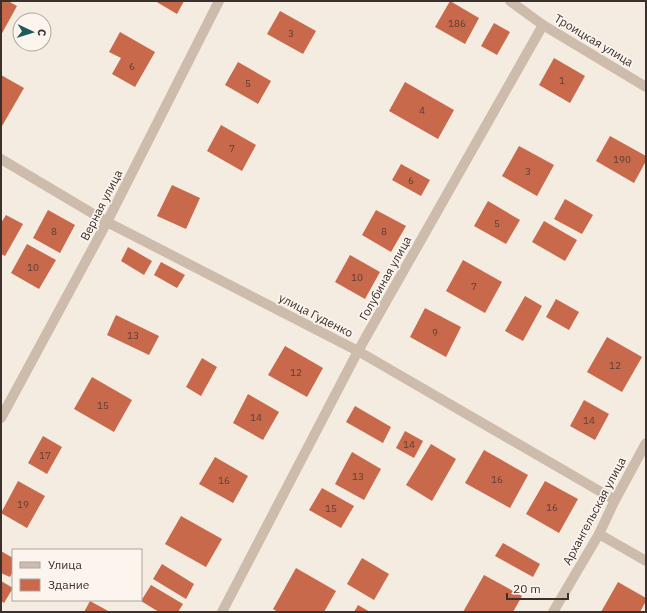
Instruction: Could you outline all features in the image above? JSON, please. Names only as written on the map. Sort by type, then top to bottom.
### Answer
[{"type":"street","name":"Верная улица","points":[[1,418],[107,222],[219,1]]},
{"type":"street","name":"Троицкая улица","points":[[510,1],[543,24],[646,87]]},
{"type":"street","name":"Голубиная улица","points":[[222,612],[358,351],[543,24]]},
{"type":"street","name":"улица Гуденко","points":[[1,159],[107,222],[358,351],[615,500]]},
{"type":"street","name":"Архангельская улица","points":[[552,612],[599,534],[615,500],[646,443]]},
{"type":"street","points":[[599,534],[646,561]]},
{"type":"building","points":[[1,1],[8,1],[17,6],[14,12],[12,12],[12,15],[1,35]]},
{"type":"building","points":[[155,1],[184,1],[177,14]]},
{"type":"building","points":[[450,1],[479,18],[465,44],[435,27]]},
{"type":"building","points":[[280,11],[316,31],[303,54],[267,34]]},
{"type":"building","points":[[494,23],[510,32],[497,55],[481,46]]},
{"type":"building","points":[[120,32],[155,52],[135,87],[112,74],[121,58],[109,52]]},
{"type":"building","points":[[554,58],[585,76],[570,103],[539,85]]},
{"type":"building","points":[[238,62],[271,81],[258,104],[225,85]]},
{"type":"building","points":[[1,75],[24,88],[2,126],[1,125]]},
{"type":"building","points":[[405,82],[454,110],[438,139],[389,111]]},
{"type":"building","points":[[221,125],[256,145],[242,171],[207,151]]},
{"type":"building","points":[[610,136],[646,156],[646,161],[634,183],[596,161]]},
{"type":"building","points":[[519,146],[554,165],[537,196],[502,176]]},
{"type":"building","points":[[401,164],[430,180],[421,196],[392,180]]},
{"type":"building","points":[[172,185],[200,198],[186,229],[157,216]]},
{"type":"building","points":[[565,199],[593,215],[582,234],[554,219]]},
{"type":"building","points":[[488,201],[520,220],[506,244],[474,226]]},
{"type":"building","points":[[48,210],[75,225],[60,253],[33,238]]},
{"type":"building","points":[[376,210],[406,226],[391,252],[362,235]]},
{"type":"building","points":[[6,215],[23,224],[5,256],[1,254],[1,223]]},
{"type":"building","points":[[544,221],[577,240],[565,261],[532,242]]},
{"type":"building","points":[[27,244],[56,260],[39,289],[11,273]]},
{"type":"building","points":[[128,247],[152,261],[144,275],[121,261]]},
{"type":"building","points":[[350,255],[380,272],[365,299],[335,282]]},
{"type":"building","points":[[463,260],[502,282],[485,313],[446,291]]},
{"type":"building","points":[[161,262],[185,275],[177,288],[154,275]]},
{"type":"building","points":[[525,296],[542,306],[523,341],[505,331]]},
{"type":"building","points":[[556,299],[579,312],[569,330],[546,317]]},
{"type":"building","points":[[425,308],[461,327],[446,357],[410,337]]},
{"type":"building","points":[[116,315],[159,336],[149,355],[107,335]]},
{"type":"building","points":[[607,337],[642,357],[622,392],[587,372]]},
{"type":"building","points":[[285,346],[323,368],[307,397],[268,375]]},
{"type":"building","points":[[202,358],[217,367],[201,396],[186,387]]},
{"type":"building","points":[[92,377],[132,400],[114,432],[74,409]]},
{"type":"building","points":[[248,394],[279,412],[263,440],[233,423]]},
{"type":"building","points":[[584,400],[609,414],[595,440],[570,426]]},
{"type":"building","points":[[355,406],[391,427],[383,443],[346,422]]},
{"type":"building","points":[[405,431],[423,441],[414,458],[396,448]]},
{"type":"building","points":[[43,436],[62,447],[47,474],[28,463]]},
{"type":"building","points":[[431,444],[456,459],[432,501],[406,485]]},
{"type":"building","points":[[484,450],[528,475],[510,508],[465,483]]},
{"type":"building","points":[[352,452],[381,469],[364,500],[335,484]]},
{"type":"building","points":[[215,457],[248,476],[233,503],[199,484]]},
{"type":"building","points":[[18,481],[45,496],[27,528],[1,513]]},
{"type":"building","points":[[545,481],[578,499],[559,533],[526,514]]},
{"type":"building","points":[[322,488],[354,506],[341,528],[309,510]]},
{"type":"building","points":[[181,516],[222,539],[206,567],[165,544]]},
{"type":"building","points":[[503,543],[540,564],[533,577],[495,556]]},
{"type":"building","points":[[1,551],[12,557],[12,573],[10,577],[1,573]]},
{"type":"building","points":[[362,558],[389,574],[374,600],[347,584]]},
{"type":"building","points":[[162,564],[194,584],[186,599],[153,579]]},
{"type":"building","points":[[296,568],[336,591],[324,612],[278,612],[273,609]]},
{"type":"building","points":[[484,575],[522,596],[513,612],[463,612]]},
{"type":"building","points":[[1,581],[12,587],[12,590],[4,603],[1,601]]},
{"type":"building","points":[[618,582],[646,598],[640,612],[601,612]]},
{"type":"building","points":[[151,585],[183,604],[178,612],[159,612],[141,601]]},
{"type":"building","points":[[90,601],[110,612],[84,612]]},
{"type":"building","points":[[358,605],[370,612],[354,612]]}]
